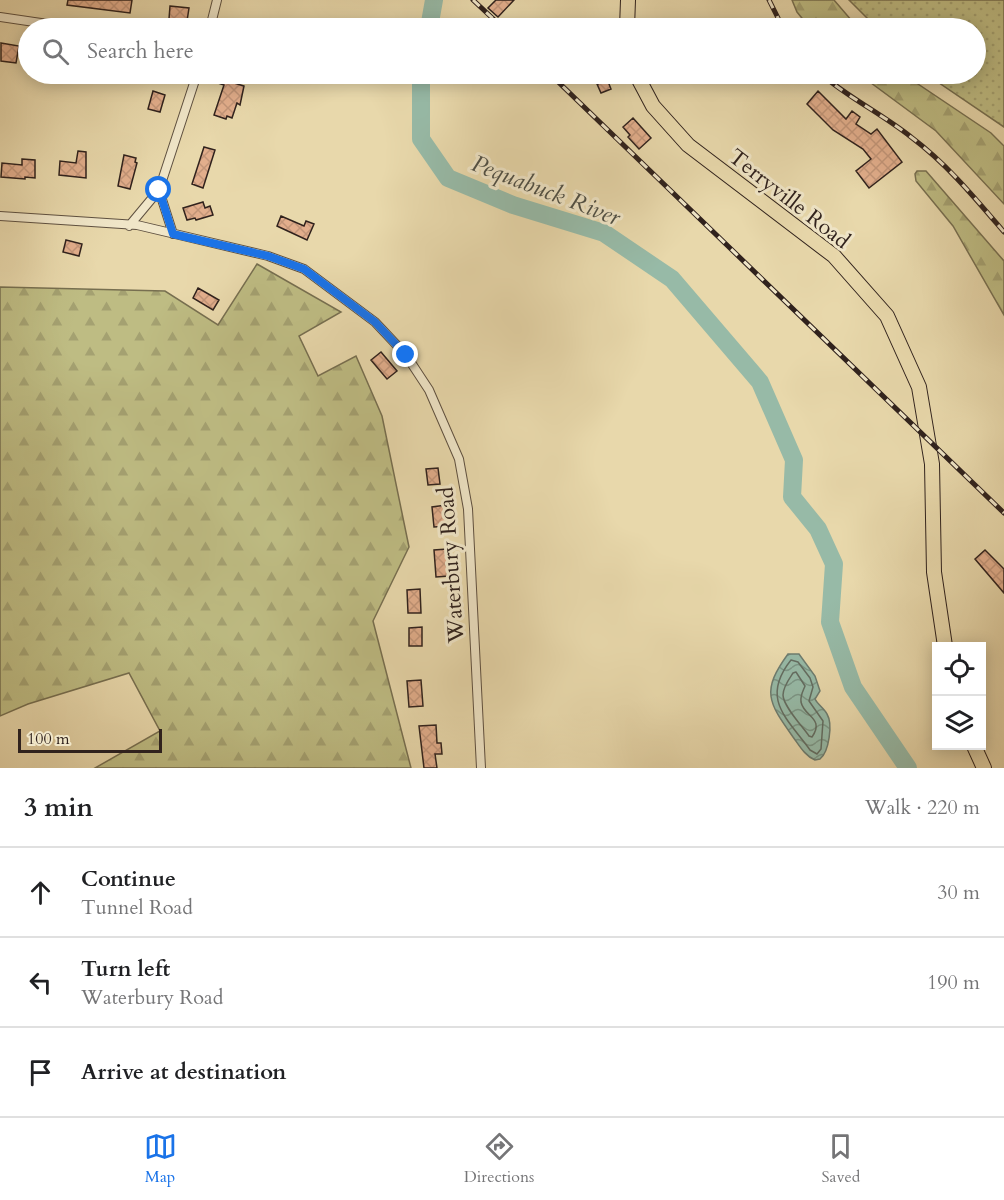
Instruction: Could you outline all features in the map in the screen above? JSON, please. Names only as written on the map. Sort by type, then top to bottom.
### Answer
[{"type":"highway","points":[[627,18],[628,0]]},
{"type":"highway","name":"Terryville Road","points":[[641,84],[653,106],[688,145],[834,255],[887,316],[919,387],[933,464],[934,572],[944,642]]},
{"type":"highway","points":[[976,750],[984,768]]},
{"type":"street","points":[[212,18],[217,0]]},
{"type":"street","points":[[0,17],[18,20]]},
{"type":"street","points":[[133,226],[159,190],[194,84]]},
{"type":"street","points":[[159,190],[173,234]]},
{"type":"street","name":"Waterbury Road","points":[[0,216],[133,226],[268,256],[304,269],[375,322],[406,355],[429,390],[459,459],[468,509],[481,768]]},
{"type":"green space","points":[[792,0],[834,0],[849,18],[802,18]]},
{"type":"green space","points":[[849,0],[1004,0],[1004,127],[941,84],[986,84],[986,18],[867,18]]},
{"type":"green space","points":[[873,84],[918,84],[991,133],[1004,146],[1004,204],[936,131]]},
{"type":"green space","points":[[917,171],[926,171],[1004,261],[1004,315],[953,226],[916,181]]},
{"type":"green space","points":[[257,264],[341,312],[299,336],[318,376],[356,356],[382,416],[409,547],[373,621],[411,768],[95,768],[160,731],[129,673],[28,704],[0,716],[0,287],[165,291],[218,325]]},
{"type":"water","points":[[788,654],[799,654],[815,676],[820,691],[815,699],[829,719],[828,744],[820,759],[811,758],[802,750],[773,705],[771,687],[779,667]]},
{"type":"building","points":[[68,0],[132,0],[130,13],[67,5]]},
{"type":"building","points":[[496,0],[514,0],[498,17],[488,8]]},
{"type":"building","points":[[170,6],[189,8],[187,18],[169,18]]},
{"type":"building","points":[[1,43],[18,46],[16,63],[1,61]]},
{"type":"building","points":[[221,84],[244,86],[240,105],[237,103],[232,118],[227,116],[226,119],[214,115],[224,85]]},
{"type":"building","points":[[597,84],[609,84],[611,89],[601,93]]},
{"type":"building","points":[[153,91],[165,95],[160,112],[148,109]]},
{"type":"building","points":[[818,91],[846,119],[852,111],[860,117],[856,124],[871,134],[877,129],[902,162],[869,188],[856,171],[871,159],[863,149],[833,130],[807,104]]},
{"type":"building","points":[[633,118],[651,138],[639,149],[628,137],[630,135],[623,127]]},
{"type":"building","points":[[204,147],[215,150],[203,188],[192,184]]},
{"type":"building","points":[[78,151],[86,152],[86,178],[59,175],[60,161],[76,163]]},
{"type":"building","points":[[124,155],[136,158],[137,163],[130,189],[118,186]]},
{"type":"building","points":[[22,159],[35,160],[35,178],[1,177],[2,163],[22,165]]},
{"type":"building","points":[[203,202],[205,208],[210,206],[213,215],[187,220],[183,208]]},
{"type":"building","points":[[281,216],[304,226],[306,221],[314,224],[307,240],[277,226]]},
{"type":"building","points":[[66,240],[82,244],[79,256],[63,252]]},
{"type":"building","points":[[198,288],[219,300],[213,310],[193,298]]},
{"type":"building","points":[[381,352],[397,371],[387,379],[371,360]]},
{"type":"building","points":[[438,468],[440,484],[428,485],[426,469]]},
{"type":"building","points":[[446,505],[448,526],[434,527],[432,507]]},
{"type":"building","points":[[447,549],[449,576],[436,577],[434,550]]},
{"type":"building","points":[[985,550],[1004,569],[1004,593],[975,559]]},
{"type":"building","points":[[420,589],[421,613],[408,613],[407,590]]},
{"type":"building","points":[[422,627],[422,646],[409,646],[409,628]]},
{"type":"building","points":[[421,680],[423,706],[409,707],[407,681]]},
{"type":"building","points":[[436,725],[437,743],[441,743],[442,754],[435,754],[437,768],[424,768],[419,726]]},
{"type":"waterway","name":"Pequabuck River","points":[[431,18],[434,0]]},
{"type":"waterway","name":"Pequabuck River","points":[[421,84],[421,139],[448,178],[513,205],[604,233],[672,279],[760,382],[794,460],[792,497],[818,529],[834,564],[830,622],[853,687],[908,768]]},
{"type":"railway","points":[[473,0],[492,18]]},
{"type":"railway","points":[[769,0],[778,18]]},
{"type":"railway","points":[[560,84],[1004,513]]},
{"type":"railway","points":[[834,84],[900,129],[937,158],[1004,232]]},
{"type":"route","points":[[159,190],[173,234],[268,256],[304,269],[375,322],[406,355]]}]
